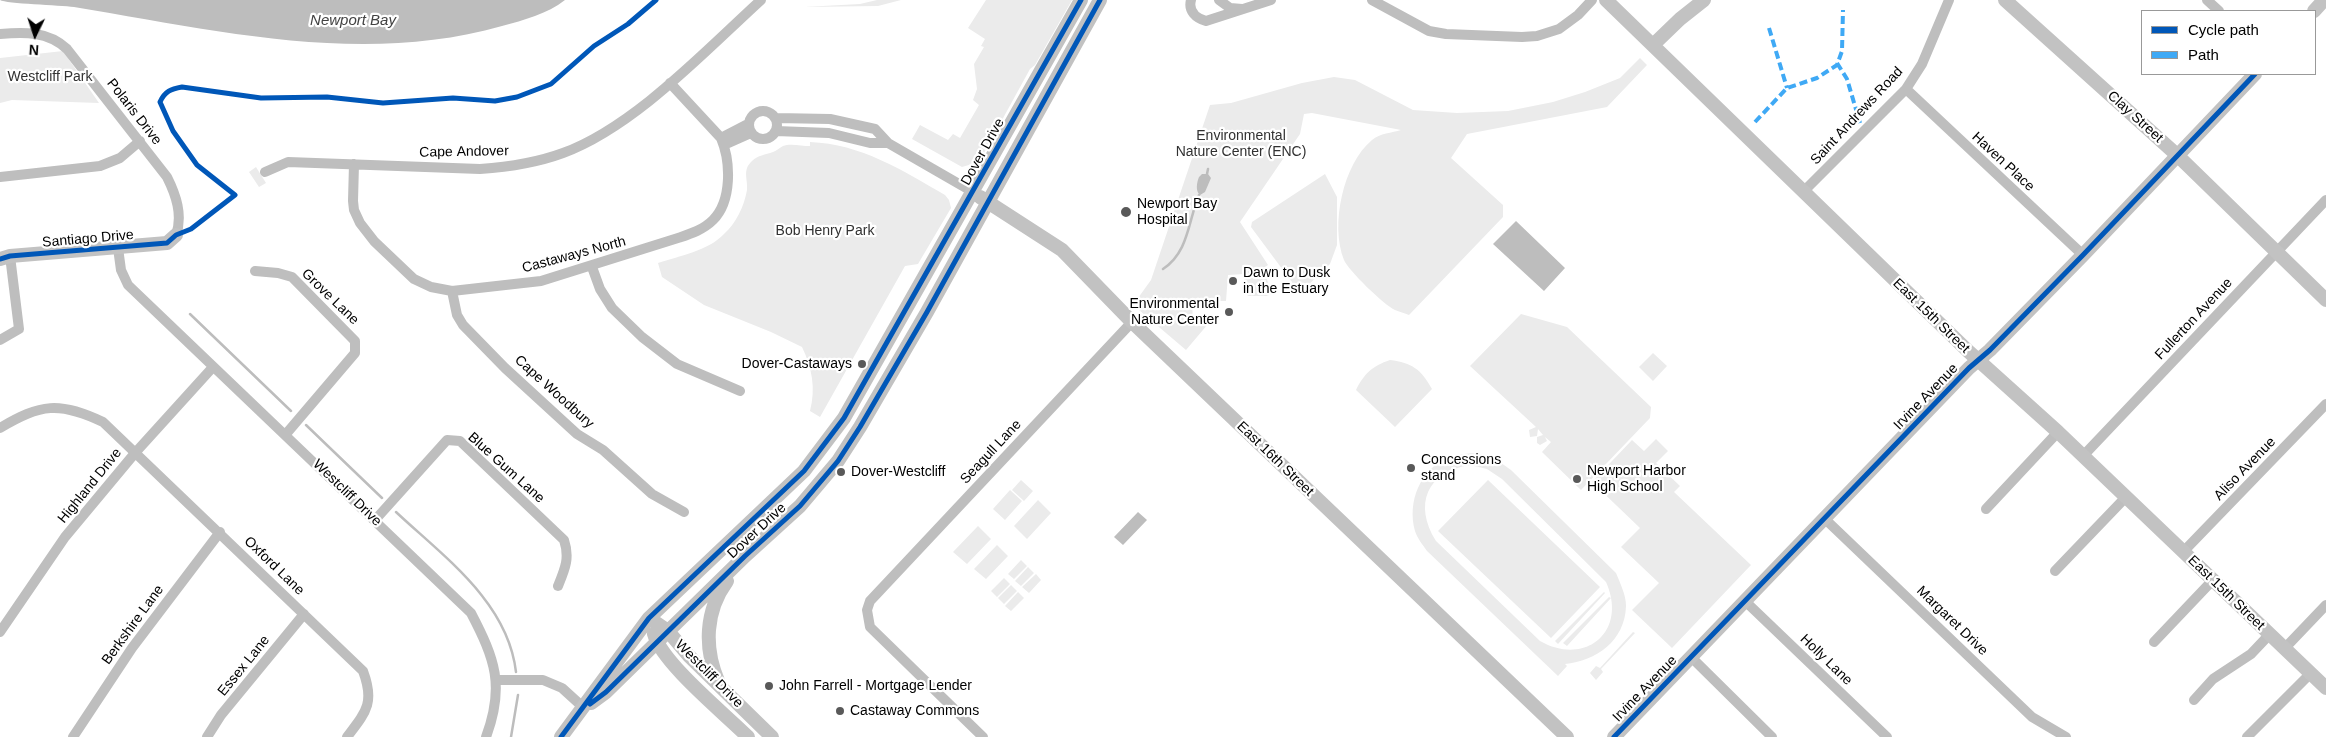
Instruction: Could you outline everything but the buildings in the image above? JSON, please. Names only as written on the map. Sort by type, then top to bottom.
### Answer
[{"type":"street","name":"Cape Andover","points":[[264,172],[288,162],[480,169],[521,165],[568,151],[600,136],[629,117],[670,83],[761,0]]},
{"type":"street","name":"Dover Drive","points":[[561,737],[650,618],[804,471],[844,418],[1081,0]]},
{"type":"street","name":"Dover Drive","points":[[584,708],[606,692],[745,556],[800,506],[838,461],[860,426],[988,201],[1100,0]]},
{"type":"street","points":[[1191,0],[1190,5],[1193,13],[1198,19],[1206,21],[1271,0]]},
{"type":"street","points":[[1219,0],[1230,8],[1246,9]]},
{"type":"street","points":[[1372,0],[1429,31],[1446,34],[1522,37],[1537,36],[1559,29],[1578,15],[1592,0]]},
{"type":"street","name":"East 15th Street","points":[[1606,0],[1978,360],[2058,432],[2326,688]]},
{"type":"street","points":[[1653,45],[1680,19],[1704,0]]},
{"type":"street","name":"Saint Andrews Road","points":[[1803,192],[1906,89],[1922,64],[1948,0]]},
{"type":"street","name":"Clay Street","points":[[2005,0],[2177,156],[2326,300]]},
{"type":"street","points":[[2207,0],[2218,10]]},
{"type":"street","points":[[2315,10],[2324,0]]},
{"type":"street","name":"Polaris Drive","points":[[0,34],[31,33],[49,37],[62,45],[167,177],[173,190],[178,213],[176,235]]},
{"type":"street","name":"Irvine Avenue","points":[[1614,737],[1978,360],[2083,255],[2254,75]]},
{"type":"street","points":[[670,83],[722,142],[750,129]]},
{"type":"street","name":"Haven Place","points":[[1906,89],[2083,255]]},
{"type":"street","points":[[888,142],[870,143],[828,133],[776,131],[764,139],[755,137],[750,129],[752,116],[760,110],[769,112],[776,118],[830,119],[875,129],[888,142],[973,192]]},
{"type":"street","points":[[776,118],[776,131]]},
{"type":"street","points":[[828,133],[830,119]]},
{"type":"street","points":[[0,177],[100,166],[120,158],[140,142]]},
{"type":"street","name":"Castaways North","points":[[354,164],[352,194],[354,210],[360,223],[374,241],[414,279],[431,287],[452,291],[540,281],[592,266],[699,230],[714,220],[725,198],[728,175],[722,142]]},
{"type":"street","name":"East 16th Street","points":[[973,192],[1062,250],[1132,322],[1567,737]]},
{"type":"street","name":"Fullerton Avenue","points":[[2083,456],[2326,200]]},
{"type":"street","name":"Santiago Drive","points":[[5,258],[167,243],[176,235]]},
{"type":"street","name":"Westcliff Drive","points":[[118,248],[121,270],[128,285],[213,368],[286,434],[471,613],[487,643],[497,680]]},
{"type":"street","points":[[0,340],[19,329],[5,258]]},
{"type":"street","points":[[592,266],[600,289],[612,308],[642,337],[678,364],[740,391]]},
{"type":"street","name":"Grove Lane","points":[[255,272],[278,273],[292,277],[355,341],[355,353],[286,434]]},
{"type":"street","name":"Cape Woodbury","points":[[452,291],[457,315],[463,325],[505,368],[577,434],[603,450],[652,494],[684,512]]},
{"type":"street","name":"Seagull Lane","points":[[983,737],[870,627],[867,610],[870,601],[1132,322]]},
{"type":"street","name":"Highland Drive","points":[[0,632],[65,537],[135,453],[213,368]]},
{"type":"street","name":"Aliso Avenue","points":[[2183,552],[2326,404]]},
{"type":"street","name":"Oxford Lane","points":[[0,428],[23,414],[52,407],[78,410],[103,422],[363,671],[370,696],[367,711],[347,737]]},
{"type":"street","points":[[844,418],[860,426]]},
{"type":"street","points":[[1986,509],[2058,432]]},
{"type":"street","name":"Blue Gum Lane","points":[[375,520],[447,440],[460,442],[564,540],[568,552],[567,564],[558,586]]},
{"type":"street","points":[[2054,572],[2126,497]]},
{"type":"street","name":"Margaret Drive","points":[[1826,519],[2032,717],[2066,737]]},
{"type":"street","name":"Berkshire Lane","points":[[73,737],[132,648],[220,532]]},
{"type":"street","points":[[720,686],[712,668],[708,650],[711,617],[715,602],[723,586],[745,556]]},
{"type":"street","points":[[2154,642],[2212,581]]},
{"type":"street","name":"Holly Lane","points":[[1746,602],[1887,737]]},
{"type":"street","points":[[2284,649],[2326,606]]},
{"type":"street","name":"Essex Lane","points":[[207,737],[222,714],[304,614]]},
{"type":"street","name":"Westcliff Drive","points":[[650,618],[668,631],[689,656],[771,737]]},
{"type":"street","name":"Westcliff Drive","points":[[650,618],[656,642],[678,669],[748,737]]},
{"type":"street","points":[[2194,700],[2212,679],[2251,654],[2269,635]]},
{"type":"street","points":[[1692,658],[1772,737]]},
{"type":"street","points":[[2247,737],[2310,674]]},
{"type":"street","points":[[486,737],[494,715],[497,680],[543,680],[562,688],[584,708]]},
{"type":"green space","points":[[877,0],[901,0],[878,6],[804,7],[860,4]]},
{"type":"green space","points":[[986,0],[1072,0],[1035,65],[1030,69],[979,162],[962,167],[912,139],[920,125],[948,140],[953,134],[960,138],[979,105],[973,100],[977,89],[974,64],[984,47],[981,46],[985,39],[968,28]]},
{"type":"green space","name":"Westcliff Park","points":[[63,51],[99,103],[12,100],[0,103],[0,58]]},
{"type":"green space","name":"Environmental Nature Center (ENC)","points":[[1640,58],[1647,65],[1607,107],[1467,134],[1451,158],[1503,205],[1503,217],[1409,315],[1390,307],[1375,295],[1352,271],[1344,260],[1338,230],[1342,196],[1353,164],[1372,140],[1401,130],[1312,113],[1304,114],[1300,134],[1240,222],[1268,265],[1264,268],[1271,294],[1267,296],[1248,296],[1245,292],[1244,274],[1228,275],[1226,301],[1193,301],[1192,323],[1208,324],[1186,350],[1133,305],[1151,280],[1210,105],[1231,103],[1302,83],[1334,77],[1355,80],[1413,110],[1457,113],[1508,111],[1553,102],[1620,78]]},
{"type":"green space","name":"Bob Henry Park","points":[[810,142],[847,148],[880,160],[913,176],[945,195],[949,200],[951,208],[918,264],[905,266],[820,417],[810,411],[813,394],[812,378],[802,347],[771,332],[704,305],[662,277],[658,263],[702,249],[717,240],[728,230],[736,220],[744,202],[747,190],[746,171],[754,159],[774,152],[786,145],[810,146]]},
{"type":"green space","points":[[256,167],[266,183],[259,187],[249,172]]},
{"type":"green space","points":[[1325,174],[1337,197],[1337,245],[1330,264],[1300,293],[1251,227],[1252,222]]},
{"type":"green space","points":[[1521,314],[1567,327],[1651,407],[1650,418],[1581,490],[1542,452],[1551,442],[1545,437],[1547,441],[1540,445],[1537,443],[1537,437],[1543,435],[1538,429],[1537,436],[1530,437],[1529,430],[1536,427],[1470,366]]},
{"type":"green space","points":[[1653,353],[1667,366],[1653,381],[1639,367]]},
{"type":"green space","points":[[1390,360],[1415,368],[1424,376],[1432,389],[1395,427],[1356,390],[1369,371]]},
{"type":"green space","points":[[1656,439],[1668,451],[1656,463],[1680,486],[1674,492],[1751,565],[1672,648],[1632,610],[1659,583],[1621,547],[1640,528],[1592,482],[1632,440],[1644,451]]},
{"type":"green space","points":[[1472,453],[1494,458],[1511,470],[1616,573],[1621,585],[1626,606],[1620,629],[1614,639],[1598,654],[1587,659],[1565,664],[1567,666],[1558,676],[1427,551],[1416,534],[1413,509],[1418,488],[1423,478],[1439,462],[1449,457]],"holes":[[[1470,465],[1487,469],[1502,479],[1606,582],[1611,600],[1611,616],[1607,629],[1598,640],[1587,647],[1573,650],[1557,648],[1540,641],[1436,541],[1429,527],[1425,503],[1428,492],[1434,482],[1455,469]]]},
{"type":"green space","points":[[1021,480],[1033,491],[1024,501],[1012,490]]},
{"type":"green space","points":[[1488,480],[1600,587],[1551,638],[1438,531]]},
{"type":"green space","points":[[1010,490],[1022,501],[1005,520],[993,509]]},
{"type":"green space","points":[[1038,500],[1051,513],[1027,539],[1014,526]]},
{"type":"green space","points":[[978,526],[991,539],[967,564],[953,552]]},
{"type":"green space","points":[[997,545],[1008,556],[986,579],[974,569]]},
{"type":"green space","points":[[1021,560],[1027,566],[1014,579],[1008,574]]},
{"type":"green space","points":[[1028,567],[1034,573],[1021,586],[1015,581]]},
{"type":"green space","points":[[1036,574],[1041,580],[1029,593],[1022,587]]},
{"type":"green space","points":[[1004,578],[1010,584],[997,597],[991,591]]},
{"type":"green space","points":[[1011,585],[1017,591],[1004,604],[998,598]]},
{"type":"green space","points":[[1018,592],[1024,598],[1011,611],[1005,606]]},
{"type":"green space","points":[[1605,593],[1558,644],[1555,641]]},
{"type":"green space","points":[[1609,597],[1611,598],[1567,646],[1563,643]]},
{"type":"green space","points":[[1633,632],[1635,633],[1601,669],[1603,672],[1596,680],[1590,673],[1596,666],[1600,668]]},
{"type":"water","name":"Newport Bay","points":[[0,0],[565,0],[543,13],[527,19],[449,38],[396,43],[342,44],[234,34],[74,7]]},
{"type":"water","points":[[1202,174],[1208,174],[1211,178],[1205,192],[1200,195],[1197,191],[1197,186],[1199,177]]},
{"type":"water","points":[[1516,221],[1565,268],[1544,291],[1493,244]]},
{"type":"water","points":[[1138,512],[1147,520],[1123,545],[1114,537]]},
{"type":"waterway","points":[[1207,174],[1208,169]]},
{"type":"waterway","points":[[1163,269],[1172,262],[1183,245],[1199,195]]},
{"type":"waterway","points":[[190,314],[291,411]]},
{"type":"waterway","points":[[306,425],[382,498]]},
{"type":"waterway","points":[[396,512],[453,564],[487,602],[501,624],[511,647],[516,672]]},
{"type":"waterway","points":[[511,737],[518,695]]},
{"type":"marked path","points":[[1755,122],[1787,88],[1817,78],[1837,65],[1842,51],[1843,10]]},
{"type":"marked path","points":[[1769,28],[1787,88]]},
{"type":"marked path","points":[[1837,63],[1847,79],[1860,123]]},
{"type":"cycle path","points":[[0,259],[10,256],[167,243],[176,235],[191,229],[235,195],[197,165],[173,131],[160,102],[164,95],[172,90],[182,87],[261,98],[327,97],[383,103],[453,98],[495,101],[517,97],[551,84],[594,46],[628,24],[656,0]]},
{"type":"cycle path","points":[[561,737],[649,618],[804,471],[844,418],[1081,0]]},
{"type":"cycle path","points":[[590,704],[606,692],[745,556],[800,506],[838,461],[927,312],[1100,0]]},
{"type":"cycle path","points":[[1614,737],[1969,368],[1990,350],[2083,255],[2254,75]]},
{"type":"place","name":"Newport Bay Hospital","points":[[1126,212]]},
{"type":"place","name":"Dawn to Dusk in the Estuary","points":[[1233,281]]},
{"type":"place","name":"Environmental Nature Center","points":[[1229,312]]},
{"type":"place","name":"Dover-Castaways","points":[[862,364]]},
{"type":"place","name":"Concessions stand","points":[[1411,468]]},
{"type":"place","name":"Dover-Westcliff","points":[[841,472]]},
{"type":"place","name":"Newport Harbor High School","points":[[1577,479]]},
{"type":"place","name":"John Farrell - Mortgage Lender","points":[[769,686]]},
{"type":"place","name":"Castaway Commons","points":[[840,711]]}]
